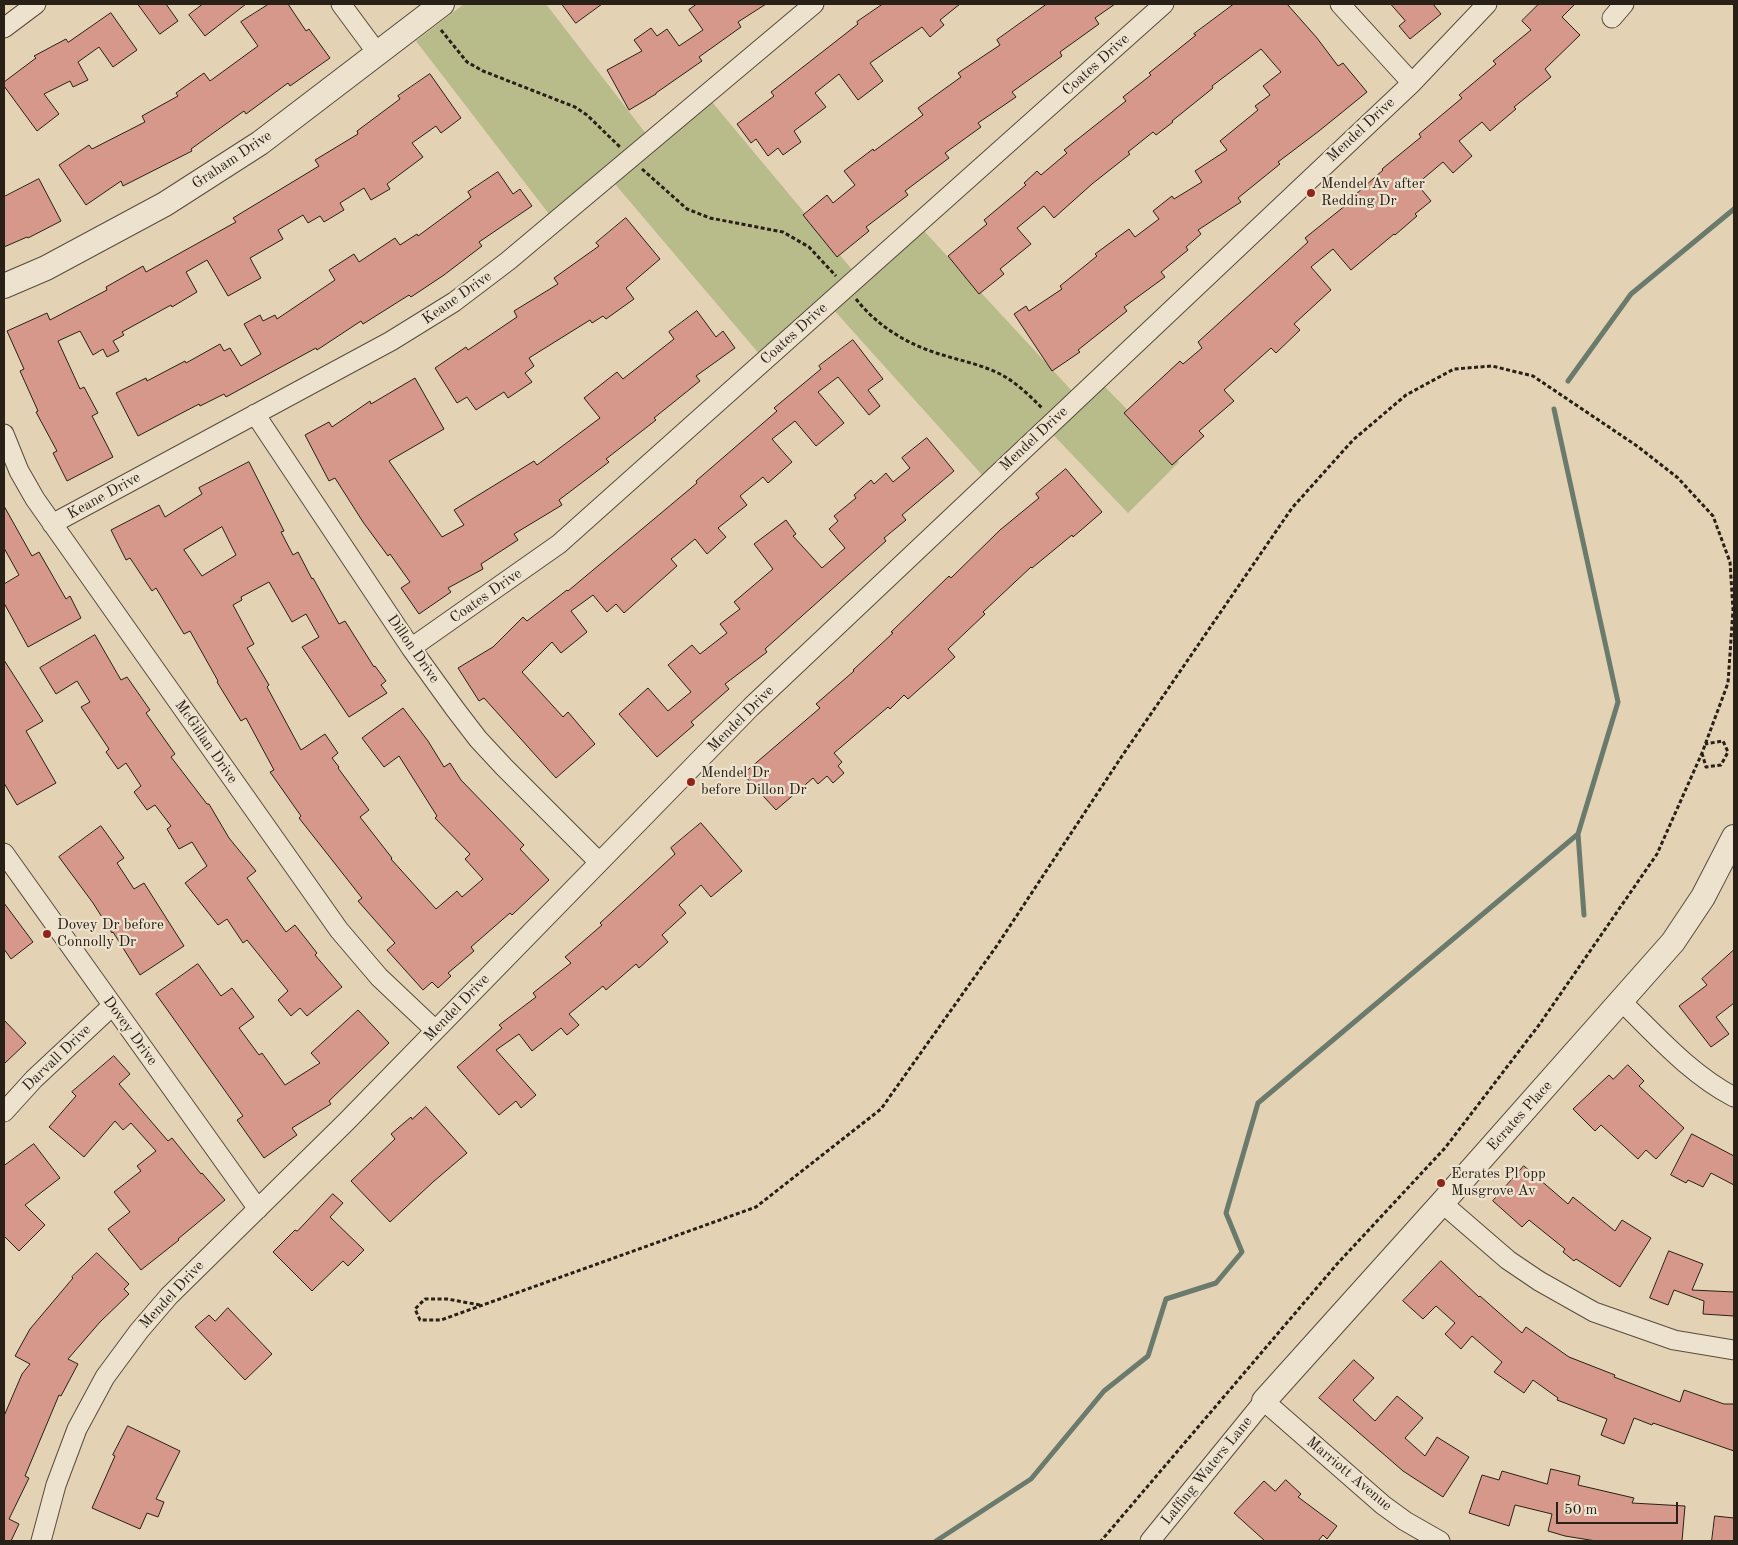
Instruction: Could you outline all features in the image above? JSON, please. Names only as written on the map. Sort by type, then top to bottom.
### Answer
[{"type":"street","points":[[4,28],[36,4]]},
{"type":"street","points":[[341,4],[378,54]]},
{"type":"street","name":"Keane Drive","points":[[52,524],[391,341],[454,302],[508,261],[814,4]]},
{"type":"street","name":"Coates Drive","points":[[411,648],[559,544],[1164,4]]},
{"type":"street","points":[[1340,4],[1412,83]]},
{"type":"street","name":"Mendel Drive","points":[[41,1541],[56,1485],[77,1429],[104,1376],[169,1296],[346,1122],[751,707],[1412,83],[1487,4]]},
{"type":"street","name":"Graham Drive","points":[[4,286],[46,268],[165,204],[260,143],[435,9]]},
{"type":"street","name":"Dillon Drive","points":[[255,414],[411,648],[454,709],[478,739],[599,862]]},
{"type":"street","name":"McGillan Drive","points":[[4,434],[19,472],[34,498],[339,930],[379,977],[435,1030]]},
{"type":"street","name":"Ecrates Place","points":[[1264,1400],[1442,1203],[1673,942],[1703,897],[1734,837]]},
{"type":"street","name":"Dovey Drive","points":[[4,854],[258,1208]]},
{"type":"street","points":[[1621,1001],[1688,1066],[1710,1083],[1734,1097]]},
{"type":"street","name":"Darvall Drive","points":[[4,1112],[34,1079],[112,1006]]},
{"type":"street","points":[[1442,1203],[1508,1260],[1594,1312],[1674,1340],[1734,1350]]},
{"type":"street","name":"Laffing Waters Lane","points":[[1150,1541],[1264,1400]]},
{"type":"street","name":"Marriott Avenue","points":[[1264,1400],[1405,1521],[1440,1541]]},
{"type":"path","points":[[435,9],[456,50],[467,62],[575,107],[586,115],[679,203],[697,214],[710,218],[772,229],[794,237],[809,247],[847,288],[866,313],[884,327],[905,340],[927,350],[978,364],[1000,374],[1028,395],[1055,420]]},
{"type":"path","points":[[480,1305],[447,1299],[425,1300],[415,1309],[420,1320],[441,1320],[756,1207],[881,1109],[998,944],[1122,756],[1292,508],[1353,440],[1406,395],[1454,369],[1492,366],[1533,376],[1637,446],[1678,478],[1713,516],[1730,562],[1733,610],[1728,683],[1702,753],[1657,854],[1539,1025],[1445,1148],[1337,1264],[1101,1541]]},
{"type":"path","points":[[1702,753],[1706,767],[1721,765],[1728,752],[1722,741],[1704,744]]},
{"type":"green space","points":[[464,4],[546,4],[657,148],[712,102],[864,284],[924,231],[1084,404],[1104,386],[1179,462],[1128,513],[1040,421],[983,476],[824,299],[761,356],[604,171],[549,214],[416,41]]},
{"type":"building","points":[[138,4],[166,4],[178,21],[160,34]]},
{"type":"building","points":[[203,4],[246,4],[205,36],[189,15]]},
{"type":"building","points":[[269,4],[288,4],[306,31],[309,29],[330,58],[290,86],[288,83],[246,114],[244,111],[191,149],[192,151],[123,186],[121,181],[86,205],[59,165],[89,145],[92,149],[145,122],[142,116],[178,96],[176,93],[204,73],[210,81],[258,46],[241,22]]},
{"type":"building","points":[[562,4],[602,4],[576,23]]},
{"type":"building","points":[[697,4],[766,4],[738,22],[741,27],[699,57],[702,61],[656,94],[629,110],[607,70],[642,51],[634,40],[651,28],[657,36],[667,29],[679,46],[703,30],[689,10]]},
{"type":"building","points":[[883,4],[960,4],[940,20],[944,25],[930,37],[922,27],[870,63],[883,81],[858,100],[839,74],[815,93],[826,107],[794,131],[801,142],[783,155],[778,148],[768,156],[756,139],[751,143],[737,124],[774,96],[771,92],[858,24],[857,22]]},
{"type":"building","points":[[1047,4],[1115,4],[1095,18],[1099,24],[1060,52],[1062,56],[1012,92],[1016,97],[978,123],[981,127],[945,153],[949,158],[905,191],[908,195],[866,227],[869,231],[837,257],[803,215],[827,195],[833,203],[855,185],[844,171],[923,115],[918,108],[961,77],[958,73],[1000,45],[997,40]]},
{"type":"building","points":[[1234,4],[1287,4],[1317,38],[1338,66],[1343,63],[1367,92],[1278,162],[1280,164],[1238,198],[1241,202],[1198,230],[1201,234],[1186,247],[1188,250],[1161,272],[1165,277],[1124,307],[1127,311],[1078,350],[1080,352],[1052,371],[1014,314],[1026,306],[1029,311],[1062,289],[1060,286],[1097,256],[1095,254],[1129,229],[1135,237],[1159,219],[1153,211],[1172,196],[1174,199],[1202,182],[1195,171],[1227,150],[1220,141],[1258,110],[1255,106],[1270,95],[1263,86],[1281,72],[1261,49],[1212,86],[1213,88],[1173,122],[1156,135],[1153,132],[1128,152],[1130,154],[1092,184],[1054,218],[1044,206],[1017,228],[1031,244],[1000,269],[1004,274],[979,294],[948,256],[987,224],[984,220],[1026,185],[1024,183],[1037,171],[1041,175],[1067,153],[1064,150],[1126,101],[1123,97],[1151,75],[1149,73],[1196,35],[1194,34]]},
{"type":"building","points":[[1391,4],[1433,4],[1441,14],[1410,39],[1399,26],[1405,21]]},
{"type":"building","points":[[1539,4],[1575,4],[1562,17],[1580,35],[1545,69],[1551,77],[1514,107],[1516,109],[1490,131],[1482,122],[1459,141],[1472,156],[1453,173],[1443,162],[1417,184],[1431,201],[1415,214],[1417,216],[1395,235],[1351,270],[1333,249],[1311,267],[1331,290],[1294,324],[1300,330],[1276,353],[1271,348],[1224,390],[1234,401],[1199,431],[1204,436],[1172,465],[1124,413],[1180,361],[1183,364],[1202,348],[1198,342],[1308,242],[1305,238],[1346,205],[1382,169],[1421,137],[1419,134],[1462,98],[1459,95],[1496,64],[1493,61],[1531,30],[1522,21]]},
{"type":"building","points":[[111,13],[137,50],[113,67],[99,47],[78,62],[88,80],[73,87],[70,81],[44,94],[59,114],[37,131],[4,86],[4,82],[36,58],[34,56],[66,39],[68,42]]},
{"type":"building","points":[[430,74],[461,118],[441,133],[436,126],[412,143],[423,157],[387,184],[390,189],[371,200],[364,188],[340,203],[344,210],[324,222],[320,216],[308,223],[303,215],[278,230],[283,239],[250,258],[261,278],[228,296],[207,260],[186,272],[197,292],[122,332],[124,335],[113,341],[119,351],[107,357],[103,349],[93,355],[80,331],[58,341],[80,389],[84,387],[98,413],[92,416],[113,457],[67,481],[53,453],[57,451],[36,412],[38,411],[20,371],[24,369],[7,331],[47,313],[50,320],[107,290],[106,287],[143,266],[146,272],[236,222],[233,218],[319,166],[315,160],[358,134],[357,131],[400,99],[398,96]]},
{"type":"building","points":[[498,172],[513,194],[520,189],[532,206],[479,242],[482,246],[444,275],[411,297],[409,295],[363,324],[361,321],[317,350],[316,348],[226,397],[224,394],[200,406],[199,404],[138,436],[116,393],[146,378],[147,381],[185,361],[186,363],[220,344],[224,351],[230,348],[241,366],[261,354],[244,324],[260,315],[263,321],[275,315],[277,319],[335,280],[329,270],[354,254],[359,262],[395,238],[400,245],[417,234],[418,236],[471,197],[468,192]]},
{"type":"building","points":[[39,179],[61,221],[28,238],[4,247],[4,197]]},
{"type":"building","points":[[626,218],[660,259],[626,288],[634,299],[606,319],[603,316],[592,323],[590,320],[529,358],[534,366],[525,373],[532,382],[508,398],[504,392],[476,410],[467,397],[457,403],[435,368],[466,347],[468,350],[517,317],[514,311],[558,284],[554,278],[599,246],[596,243]]},
{"type":"building","points":[[697,311],[716,337],[723,331],[735,348],[696,376],[700,381],[654,418],[656,420],[606,459],[609,462],[559,500],[562,505],[514,534],[518,540],[481,564],[483,569],[448,588],[451,592],[419,614],[401,588],[410,582],[390,554],[388,556],[363,522],[335,478],[329,481],[305,435],[329,422],[332,427],[370,401],[371,404],[415,378],[444,429],[389,461],[442,537],[464,525],[454,510],[534,461],[537,465],[600,418],[584,398],[617,372],[623,379],[674,339],[669,332]]},
{"type":"building","points":[[853,340],[883,379],[868,390],[880,406],[869,415],[838,377],[818,392],[844,423],[816,446],[795,421],[772,439],[792,462],[768,483],[763,477],[740,496],[747,505],[718,528],[726,537],[707,554],[695,539],[671,559],[677,566],[624,613],[616,604],[607,612],[593,595],[571,611],[587,632],[561,653],[552,642],[522,672],[563,717],[568,712],[595,744],[556,778],[484,698],[479,701],[458,668],[493,647],[523,617],[527,621],[568,591],[697,483],[696,481],[777,411],[774,408],[821,369],[819,366]]},
{"type":"building","points":[[927,438],[954,471],[902,515],[906,520],[884,538],[886,541],[765,649],[767,652],[725,684],[729,689],[691,722],[694,725],[657,757],[619,714],[648,688],[668,711],[691,692],[668,665],[692,645],[700,654],[727,633],[720,624],[740,609],[734,602],[773,569],[754,544],[786,520],[796,534],[793,536],[822,568],[845,548],[829,529],[838,521],[834,516],[856,498],[854,495],[871,480],[874,484],[886,473],[893,482],[910,468],[902,458]]},
{"type":"building","points":[[249,462],[284,531],[281,532],[293,555],[298,552],[339,624],[345,621],[374,667],[386,681],[381,685],[387,693],[349,717],[302,647],[319,637],[306,614],[292,622],[269,582],[241,597],[242,600],[233,605],[254,644],[247,648],[269,685],[267,687],[301,750],[325,734],[338,753],[332,758],[369,810],[360,817],[391,859],[436,909],[457,891],[462,897],[483,879],[465,859],[470,854],[435,818],[437,816],[399,756],[384,767],[362,738],[403,708],[428,741],[444,767],[450,763],[461,780],[524,845],[520,849],[549,880],[512,915],[510,913],[471,947],[474,951],[448,973],[451,976],[438,988],[432,982],[423,990],[387,950],[395,943],[358,901],[362,898],[299,818],[301,816],[270,772],[274,770],[246,718],[241,721],[217,682],[190,631],[184,634],[156,588],[152,591],[130,558],[126,560],[111,530],[159,505],[165,517],[202,494],[199,488]],"holes":[[[222,527],[236,555],[202,576],[184,550]]]},
{"type":"building","points":[[1066,469],[1102,512],[1073,537],[1072,535],[1031,567],[983,612],[985,614],[948,649],[955,657],[908,699],[904,695],[890,709],[888,707],[834,753],[842,762],[838,766],[844,773],[833,783],[827,776],[818,784],[813,778],[776,810],[743,774],[820,708],[816,704],[854,671],[949,576],[951,578],[1000,530],[1039,498],[1036,494]]},
{"type":"building","points":[[4,506],[32,556],[39,552],[66,599],[70,596],[81,618],[28,647],[4,603],[4,584],[19,575],[4,548]]},
{"type":"building","points":[[95,635],[121,680],[127,677],[150,710],[146,713],[175,754],[171,757],[207,804],[209,804],[229,838],[256,871],[247,878],[286,932],[295,925],[317,953],[315,955],[342,987],[307,1016],[300,1008],[291,1016],[278,1000],[288,991],[247,940],[243,943],[227,919],[218,925],[185,883],[207,866],[192,842],[179,849],[167,829],[171,826],[155,805],[147,810],[134,792],[141,786],[126,763],[118,769],[106,752],[109,749],[81,707],[90,702],[77,681],[56,694],[40,668]]},
{"type":"building","points":[[4,660],[43,721],[26,731],[56,783],[17,805],[4,783]]},
{"type":"building","points":[[701,823],[742,871],[711,897],[701,885],[679,905],[686,913],[662,935],[668,942],[639,968],[636,964],[606,990],[603,986],[569,1014],[579,1025],[567,1035],[561,1028],[532,1051],[519,1034],[496,1050],[536,1095],[521,1108],[516,1101],[499,1115],[457,1067],[502,1028],[499,1025],[536,997],[533,993],[571,963],[565,957],[602,925],[600,923],[675,854],[671,848]]},
{"type":"building","points":[[101,826],[124,858],[117,863],[134,889],[144,883],[184,946],[140,975],[113,932],[59,857]]},
{"type":"building","points":[[4,903],[33,942],[11,959],[4,949]]},
{"type":"building","points":[[1734,950],[1734,1003],[1716,1017],[1729,1034],[1711,1047],[1679,1006],[1707,985],[1702,979]]},
{"type":"building","points":[[198,964],[221,996],[232,988],[254,1017],[239,1028],[259,1055],[262,1053],[285,1085],[320,1063],[311,1053],[358,1010],[389,1043],[329,1101],[331,1104],[292,1128],[297,1135],[264,1158],[237,1120],[243,1116],[156,994]]},
{"type":"building","points":[[4,1020],[26,1043],[4,1064]]},
{"type":"building","points":[[114,1056],[130,1074],[119,1084],[168,1141],[172,1138],[225,1200],[141,1270],[108,1229],[130,1212],[114,1192],[141,1171],[137,1166],[156,1151],[131,1123],[123,1130],[115,1121],[84,1157],[49,1127],[76,1096],[72,1092]]},
{"type":"building","points":[[1628,1065],[1644,1081],[1639,1086],[1684,1128],[1656,1159],[1646,1150],[1638,1159],[1601,1125],[1595,1131],[1573,1109],[1609,1075],[1613,1079]]},
{"type":"building","points":[[426,1107],[467,1153],[390,1222],[351,1181],[395,1139],[391,1134]]},
{"type":"building","points":[[1692,1134],[1734,1156],[1734,1185],[1711,1173],[1703,1187],[1688,1180],[1686,1183],[1671,1175]]},
{"type":"building","points":[[34,1144],[60,1178],[25,1205],[45,1225],[19,1251],[4,1236],[4,1166]]},
{"type":"building","points":[[1524,1166],[1568,1204],[1573,1197],[1615,1231],[1622,1220],[1651,1238],[1620,1287],[1576,1259],[1574,1261],[1563,1252],[1565,1249],[1529,1220],[1522,1227],[1493,1201]]},
{"type":"building","points":[[333,1194],[343,1203],[330,1217],[364,1250],[348,1266],[343,1261],[312,1291],[273,1252],[295,1230],[297,1231]]},
{"type":"building","points":[[1669,1251],[1703,1264],[1692,1290],[1734,1292],[1734,1316],[1703,1314],[1704,1301],[1674,1290],[1668,1305],[1650,1298]]},
{"type":"building","points":[[97,1253],[129,1284],[124,1289],[129,1294],[100,1322],[68,1359],[78,1364],[61,1396],[59,1395],[25,1476],[29,1478],[9,1519],[19,1524],[11,1541],[4,1541],[4,1416],[22,1374],[30,1364],[15,1356],[30,1329],[72,1277]]},
{"type":"building","points":[[1441,1261],[1479,1297],[1522,1333],[1526,1327],[1569,1357],[1615,1375],[1614,1377],[1680,1402],[1684,1390],[1724,1404],[1734,1404],[1734,1451],[1634,1418],[1624,1444],[1601,1435],[1607,1419],[1557,1400],[1558,1398],[1533,1380],[1524,1393],[1494,1372],[1502,1362],[1472,1336],[1461,1349],[1445,1334],[1455,1323],[1436,1306],[1423,1319],[1403,1301]]},
{"type":"building","points":[[228,1308],[272,1354],[245,1380],[195,1327],[209,1315],[215,1321]]},
{"type":"building","points":[[1354,1360],[1374,1378],[1353,1400],[1375,1421],[1397,1396],[1423,1418],[1405,1438],[1425,1456],[1437,1437],[1469,1457],[1443,1497],[1403,1471],[1319,1398]]},
{"type":"building","points":[[128,1426],[180,1451],[156,1499],[164,1502],[158,1517],[147,1513],[140,1529],[92,1508],[115,1456],[113,1455]]},
{"type":"building","points":[[1551,1469],[1580,1476],[1578,1485],[1634,1498],[1632,1503],[1685,1506],[1682,1541],[1596,1541],[1565,1536],[1548,1531],[1552,1514],[1515,1505],[1509,1526],[1469,1513],[1482,1475],[1499,1480],[1502,1471],[1547,1484]]},
{"type":"building","points":[[1286,1480],[1301,1494],[1298,1497],[1337,1526],[1327,1539],[1323,1535],[1318,1541],[1265,1541],[1234,1513],[1264,1481],[1275,1491]]},
{"type":"building","points":[[1715,1516],[1734,1518],[1734,1541],[1712,1541]]},
{"type":"waterway","points":[[1568,381],[1631,294],[1734,209]]},
{"type":"waterway","points":[[936,1541],[1031,1479],[1104,1391],[1148,1356],[1166,1299],[1216,1283],[1242,1252],[1226,1213],[1258,1103],[1578,834],[1618,702],[1554,409]]},
{"type":"waterway","points":[[1578,834],[1584,915]]},
{"type":"place","name":"Mendel Av after Redding Dr","points":[[1311,193]]},
{"type":"place","name":"Mendel Dr before Dillon Dr","points":[[691,782]]},
{"type":"place","name":"Dovey Dr before Connolly Dr","points":[[47,934]]},
{"type":"place","name":"Ecrates Pl opp Musgrove Av","points":[[1441,1183]]}]
